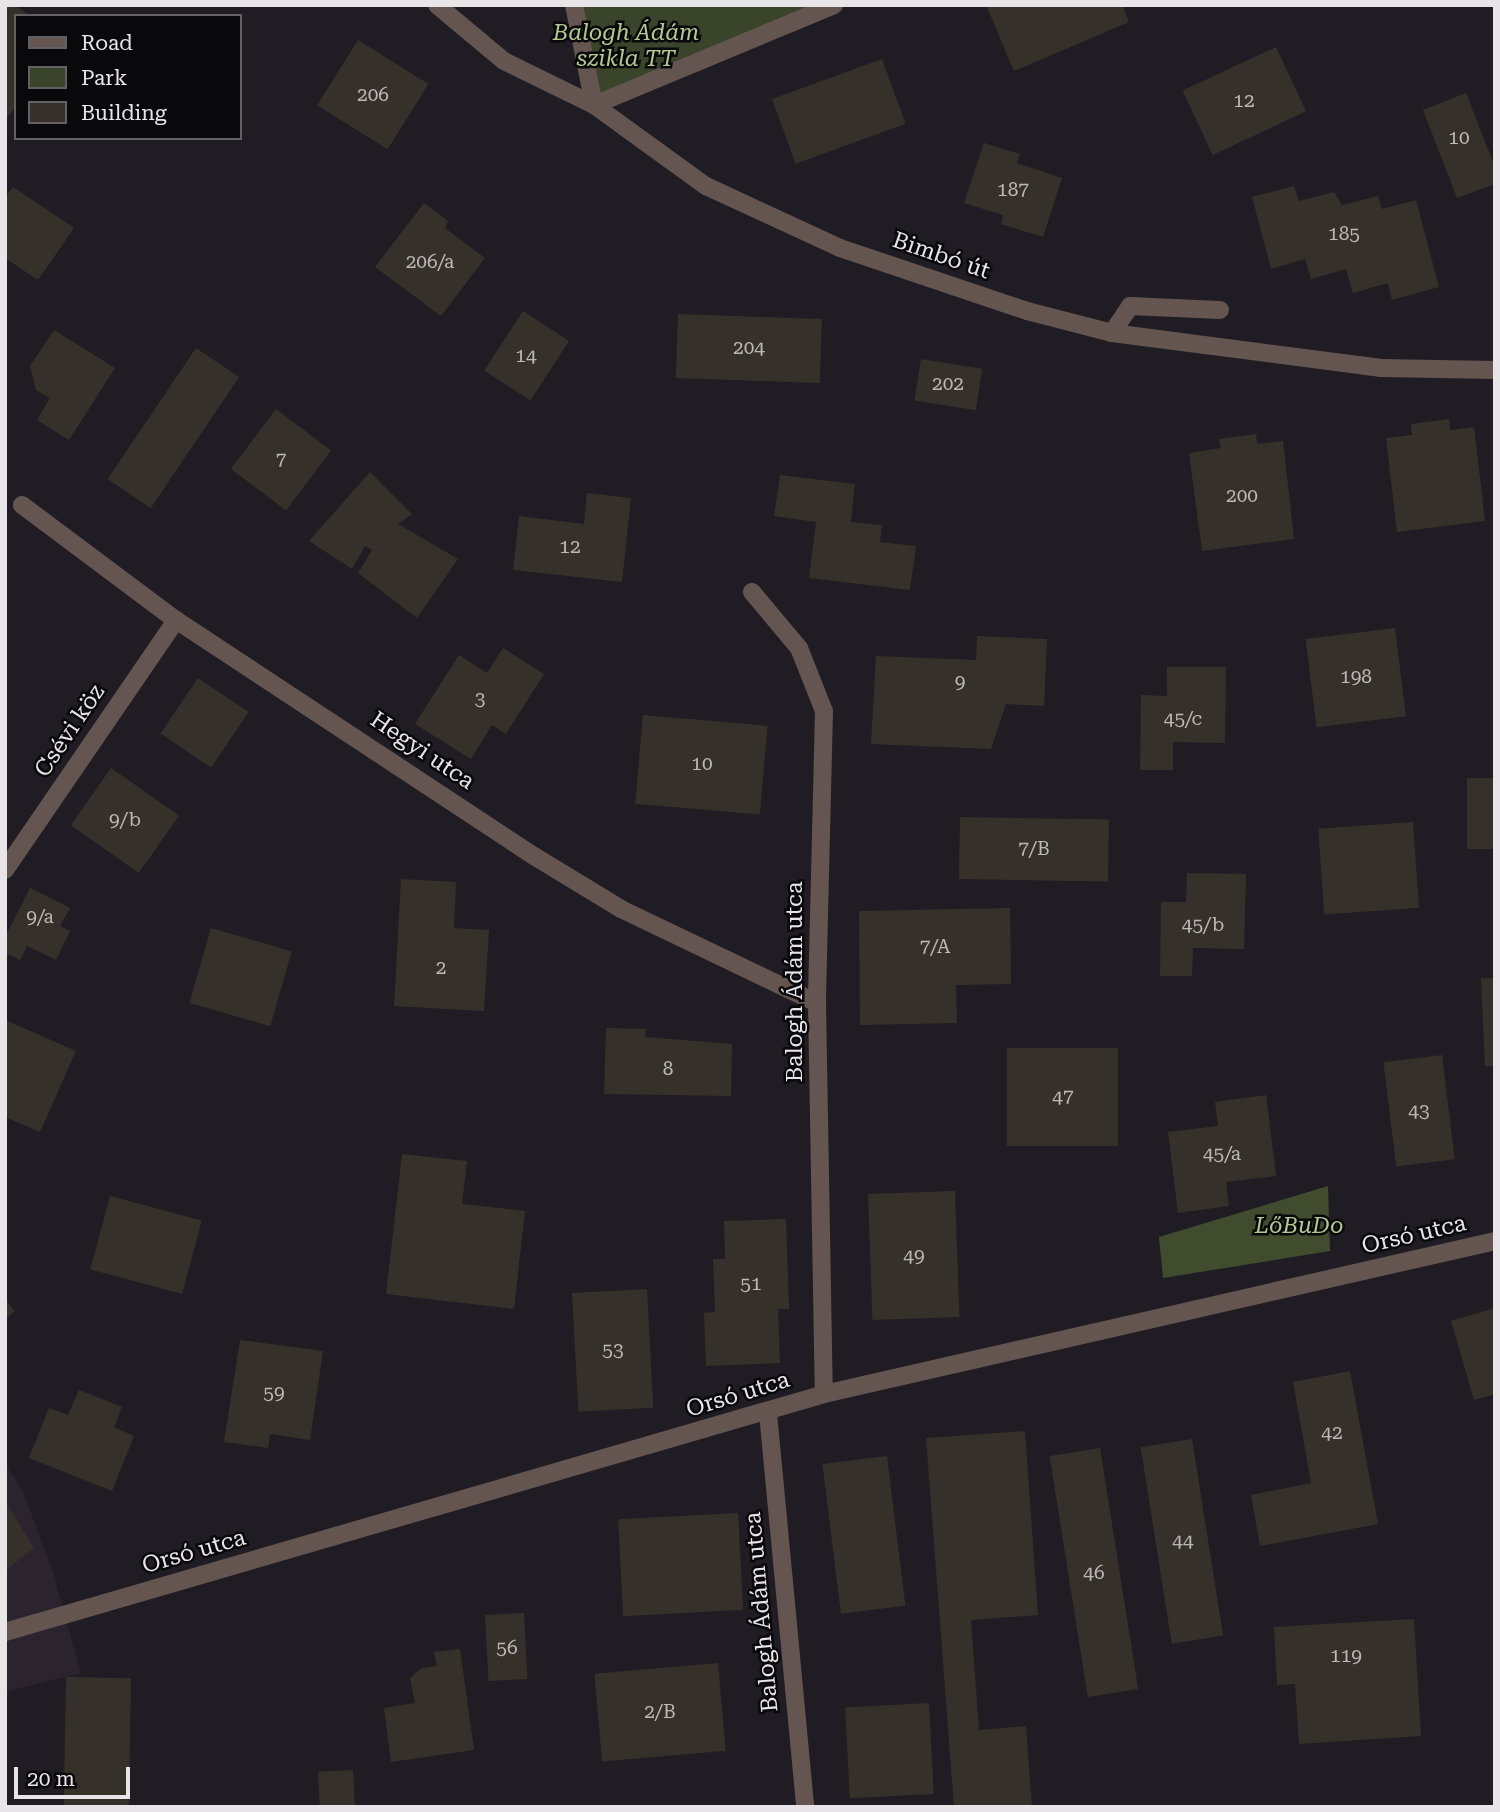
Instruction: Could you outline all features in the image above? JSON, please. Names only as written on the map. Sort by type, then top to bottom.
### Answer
[{"type":"street","name":"Bimbó út","points":[[437,5],[504,61],[594,105],[706,186],[840,248],[1027,311],[1112,333],[1380,368],[1495,370]]},
{"type":"street","points":[[574,5],[594,105],[834,5]]},
{"type":"street","points":[[1112,333],[1130,306],[1220,310]]},
{"type":"street","name":"Hegyi utca","points":[[22,505],[176,620],[621,909],[817,1003]]},
{"type":"street","name":"Balogh Ádám utca","points":[[752,593],[799,648],[824,711],[817,1003],[824,1394]]},
{"type":"street","name":"Csévi köz","points":[[5,870],[176,620]]},
{"type":"street","name":"Orsó utca","points":[[5,1632],[768,1413],[824,1394],[1495,1241]]},
{"type":"street","name":"Balogh Ádám utca","points":[[768,1413],[805,1807]]},
{"type":"shaded area","points":[[5,1464],[22,1489],[52,1569],[81,1673],[5,1692]]},
{"type":"green space","name":"Balogh Ádám szikla TT","points":[[574,5],[834,5],[594,105]]},
{"type":"green space","name":"LőBuDo","points":[[1328,1186],[1330,1251],[1163,1278],[1159,1237]]},
{"type":"building","points":[[5,5],[14,5],[27,14],[14,14],[14,109],[5,121]]},
{"type":"building","points":[[986,5],[1122,5],[1129,22],[1014,71]]},
{"type":"building","points":[[358,40],[428,84],[388,149],[317,105]]},
{"type":"building","points":[[1276,47],[1306,111],[1213,155],[1183,91]]},
{"type":"building","points":[[882,59],[906,124],[796,164],[772,99]]},
{"type":"building","points":[[1466,93],[1495,167],[1495,184],[1457,198],[1423,110]]},
{"type":"building","points":[[984,143],[1020,154],[1017,163],[1062,178],[1043,237],[1001,224],[1003,215],[964,203]]},
{"type":"building","points":[[1294,186],[1299,201],[1334,192],[1342,205],[1378,196],[1382,209],[1416,200],[1439,287],[1392,300],[1388,283],[1353,293],[1346,269],[1311,279],[1305,259],[1271,269],[1252,197]]},
{"type":"building","points":[[13,187],[74,228],[38,280],[5,258],[5,198]]},
{"type":"building","points":[[424,203],[448,221],[445,228],[485,258],[441,316],[375,267]]},
{"type":"building","points":[[523,311],[569,341],[530,401],[484,371]]},
{"type":"building","points":[[678,314],[822,319],[820,383],[676,378]]},
{"type":"building","points":[[54,330],[115,368],[69,440],[37,420],[50,398],[36,390],[30,366]]},
{"type":"building","points":[[196,348],[239,377],[151,508],[108,479]]},
{"type":"building","points":[[921,359],[982,369],[976,410],[914,400]]},
{"type":"building","points":[[276,409],[331,451],[286,510],[231,469]]},
{"type":"building","points":[[1449,419],[1450,430],[1474,427],[1485,521],[1397,532],[1386,438],[1412,435],[1411,424]]},
{"type":"building","points":[[1256,434],[1257,444],[1283,441],[1294,539],[1202,551],[1189,453],[1221,448],[1219,439]]},
{"type":"building","points":[[370,472],[412,514],[398,524],[458,559],[417,618],[358,573],[372,550],[365,546],[352,569],[309,541]]},
{"type":"building","points":[[780,475],[855,484],[851,522],[882,525],[880,542],[916,546],[910,590],[809,578],[816,522],[774,516]]},
{"type":"building","points":[[587,493],[631,498],[622,582],[513,570],[519,516],[584,524]]},
{"type":"building","points":[[1395,628],[1406,716],[1317,727],[1306,639]]},
{"type":"building","points":[[977,636],[1047,639],[1044,706],[1006,704],[991,749],[871,744],[876,656],[976,660]]},
{"type":"building","points":[[503,648],[544,674],[506,734],[492,725],[471,759],[415,724],[459,655],[487,673]]},
{"type":"building","points":[[1167,667],[1226,667],[1225,743],[1173,742],[1173,770],[1140,770],[1141,695],[1167,696]]},
{"type":"building","points":[[198,678],[249,712],[211,768],[161,734]]},
{"type":"building","points":[[643,715],[768,726],[760,815],[635,804]]},
{"type":"building","points":[[111,768],[179,816],[139,873],[71,825]]},
{"type":"building","points":[[1467,778],[1495,778],[1495,849],[1467,849]]},
{"type":"building","points":[[960,817],[1109,820],[1108,882],[959,879]]},
{"type":"building","points":[[1413,822],[1419,908],[1324,914],[1318,829]]},
{"type":"building","points":[[1187,873],[1246,874],[1244,949],[1193,948],[1192,976],[1160,976],[1161,902],[1186,902]]},
{"type":"building","points":[[401,879],[456,882],[454,928],[489,930],[484,1011],[394,1006]]},
{"type":"building","points":[[30,888],[70,908],[60,926],[70,931],[56,960],[27,946],[20,960],[5,953],[5,937]]},
{"type":"building","points":[[1010,908],[1011,984],[956,985],[957,1023],[860,1025],[859,911]]},
{"type":"building","points":[[211,928],[292,951],[270,1026],[190,1003]]},
{"type":"building","points":[[1481,978],[1495,978],[1495,1066],[1485,1066]]},
{"type":"building","points":[[5,1020],[76,1051],[40,1132],[5,1117]]},
{"type":"building","points":[[606,1028],[646,1029],[645,1037],[732,1044],[731,1096],[604,1094]]},
{"type":"building","points":[[1007,1048],[1118,1048],[1118,1146],[1007,1146]]},
{"type":"building","points":[[1442,1055],[1455,1159],[1396,1166],[1383,1062]]},
{"type":"building","points":[[1266,1095],[1276,1176],[1226,1182],[1229,1206],[1178,1213],[1168,1132],[1218,1126],[1215,1102]]},
{"type":"building","points":[[402,1154],[467,1161],[462,1204],[525,1211],[514,1309],[386,1294]]},
{"type":"building","points":[[955,1191],[959,1317],[872,1320],[868,1194]]},
{"type":"building","points":[[110,1196],[202,1221],[182,1294],[90,1269]]},
{"type":"building","points":[[786,1219],[789,1309],[778,1309],[780,1363],[706,1366],[704,1313],[715,1312],[713,1259],[725,1259],[724,1221]]},
{"type":"building","points":[[647,1289],[653,1408],[578,1412],[572,1293]]},
{"type":"building","points":[[5,1299],[15,1311],[5,1320]]},
{"type":"building","points":[[1495,1308],[1495,1394],[1474,1400],[1451,1321]]},
{"type":"building","points":[[240,1340],[323,1351],[310,1440],[270,1434],[268,1448],[224,1442]]},
{"type":"building","points":[[1350,1371],[1378,1524],[1260,1546],[1251,1495],[1311,1483],[1293,1382]]},
{"type":"building","points":[[79,1390],[122,1407],[114,1427],[134,1436],[112,1491],[29,1458],[49,1408],[68,1415]]},
{"type":"building","points":[[1025,1431],[1038,1615],[971,1620],[979,1730],[1026,1726],[1032,1807],[954,1807],[926,1438]]},
{"type":"building","points":[[1192,1439],[1223,1636],[1172,1644],[1141,1447]]},
{"type":"building","points":[[1100,1448],[1138,1689],[1088,1697],[1050,1456]]},
{"type":"building","points":[[887,1456],[905,1606],[841,1614],[822,1464]]},
{"type":"building","points":[[5,1501],[34,1548],[5,1571]]},
{"type":"building","points":[[738,1513],[743,1610],[623,1616],[618,1519]]},
{"type":"building","points":[[524,1613],[527,1679],[489,1681],[485,1615]]},
{"type":"building","points":[[1414,1619],[1421,1736],[1299,1744],[1295,1684],[1277,1685],[1274,1627]]},
{"type":"building","points":[[460,1649],[474,1750],[391,1762],[384,1708],[415,1703],[410,1678],[422,1668],[437,1666],[434,1652]]},
{"type":"building","points":[[718,1663],[726,1751],[602,1761],[594,1674]]},
{"type":"building","points":[[66,1677],[131,1678],[129,1807],[64,1807]]},
{"type":"building","points":[[929,1703],[934,1794],[850,1798],[845,1707]]},
{"type":"building","points":[[353,1770],[355,1807],[320,1807],[318,1772]]}]
